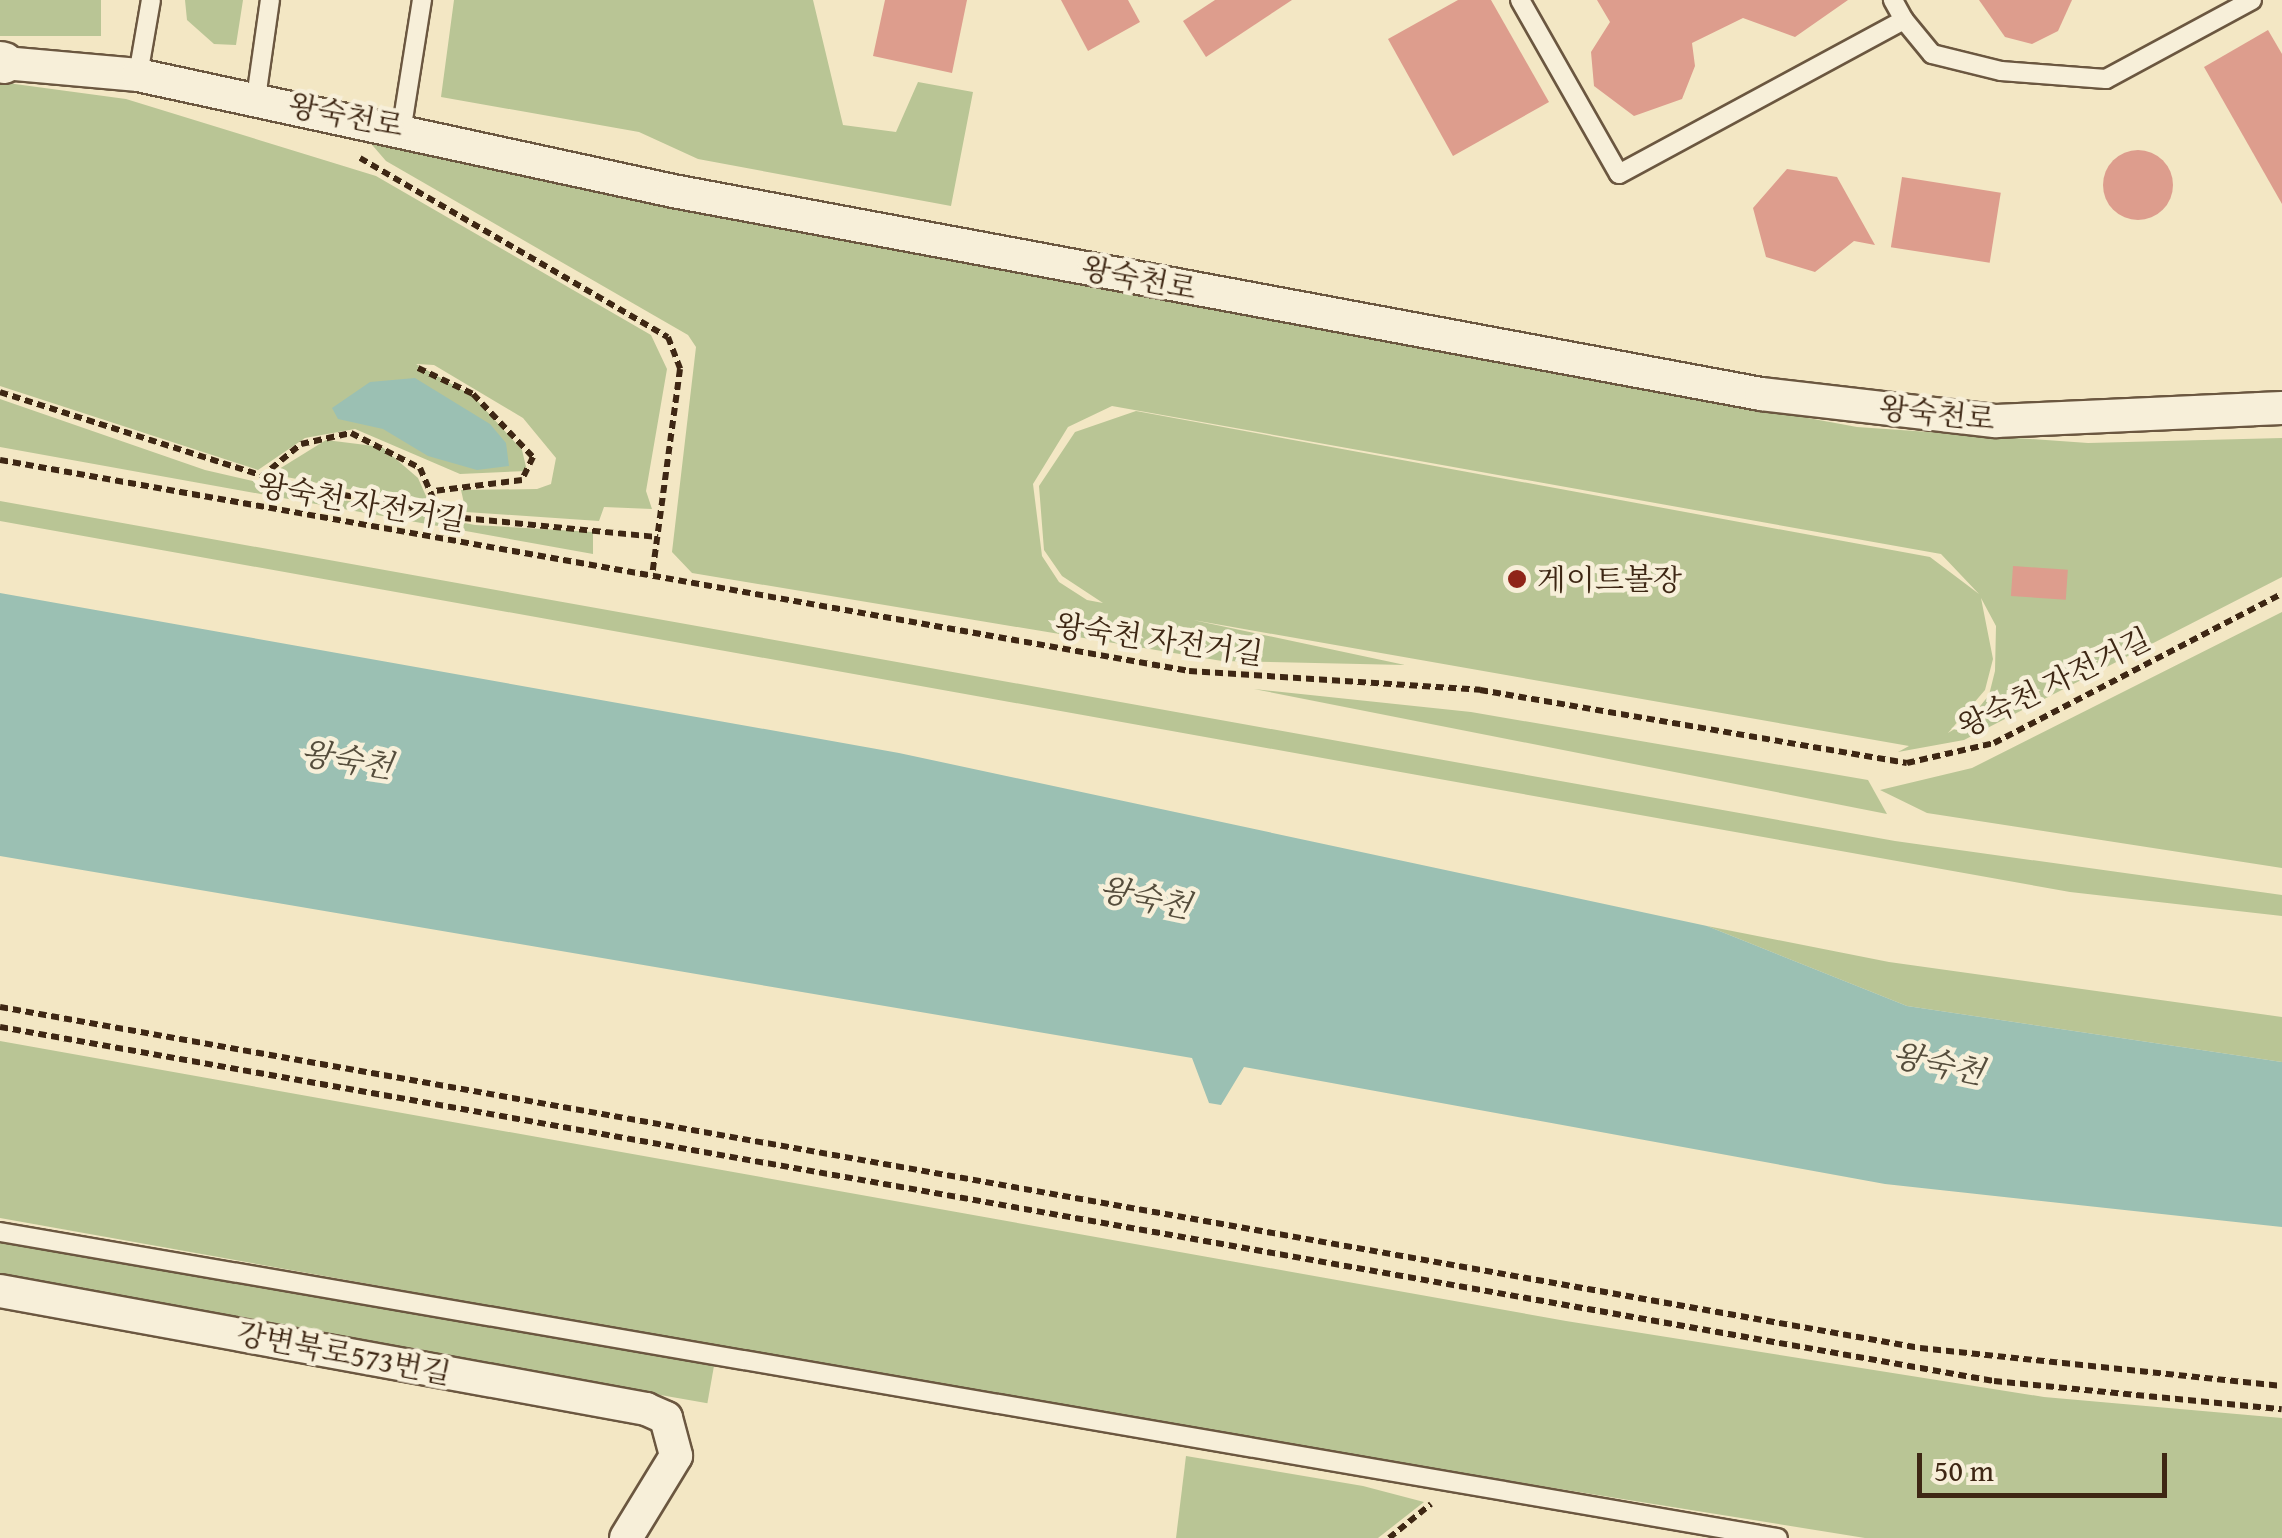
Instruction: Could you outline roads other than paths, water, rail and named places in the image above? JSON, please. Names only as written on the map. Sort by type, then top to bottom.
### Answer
[{"type":"street","name":"왕숙천로","points":[[1,63],[138,75],[402,126],[674,190],[1761,394],[1996,421],[2282,408]]},
{"type":"street","name":"강변북로573번길","points":[[0,1291],[646,1409],[676,1436],[676,1456],[626,1538]]},
{"type":"lane","points":[[138,75],[151,0]]},
{"type":"lane","points":[[256,98],[270,0]]},
{"type":"lane","points":[[402,126],[422,0]]},
{"type":"lane","points":[[1520,0],[1619,174],[1904,20]]},
{"type":"lane","points":[[1892,0],[1932,54],[2001,72],[2106,80],[2252,0]]},
{"type":"lane","points":[[0,1232],[1778,1538]]},
{"type":"water","points":[[415,378],[490,424],[506,443],[509,466],[477,470],[428,456],[383,429],[338,419],[332,408],[370,382]]},
{"type":"water","name":"왕숙천","points":[[0,593],[899,753],[1707,926],[1907,1006],[2282,1062],[2282,1227],[1885,1184],[1244,1067],[1221,1105],[1209,1103],[1192,1058],[0,856]]},
{"type":"place","name":"게이트볼장","points":[[1517,579]]}]
